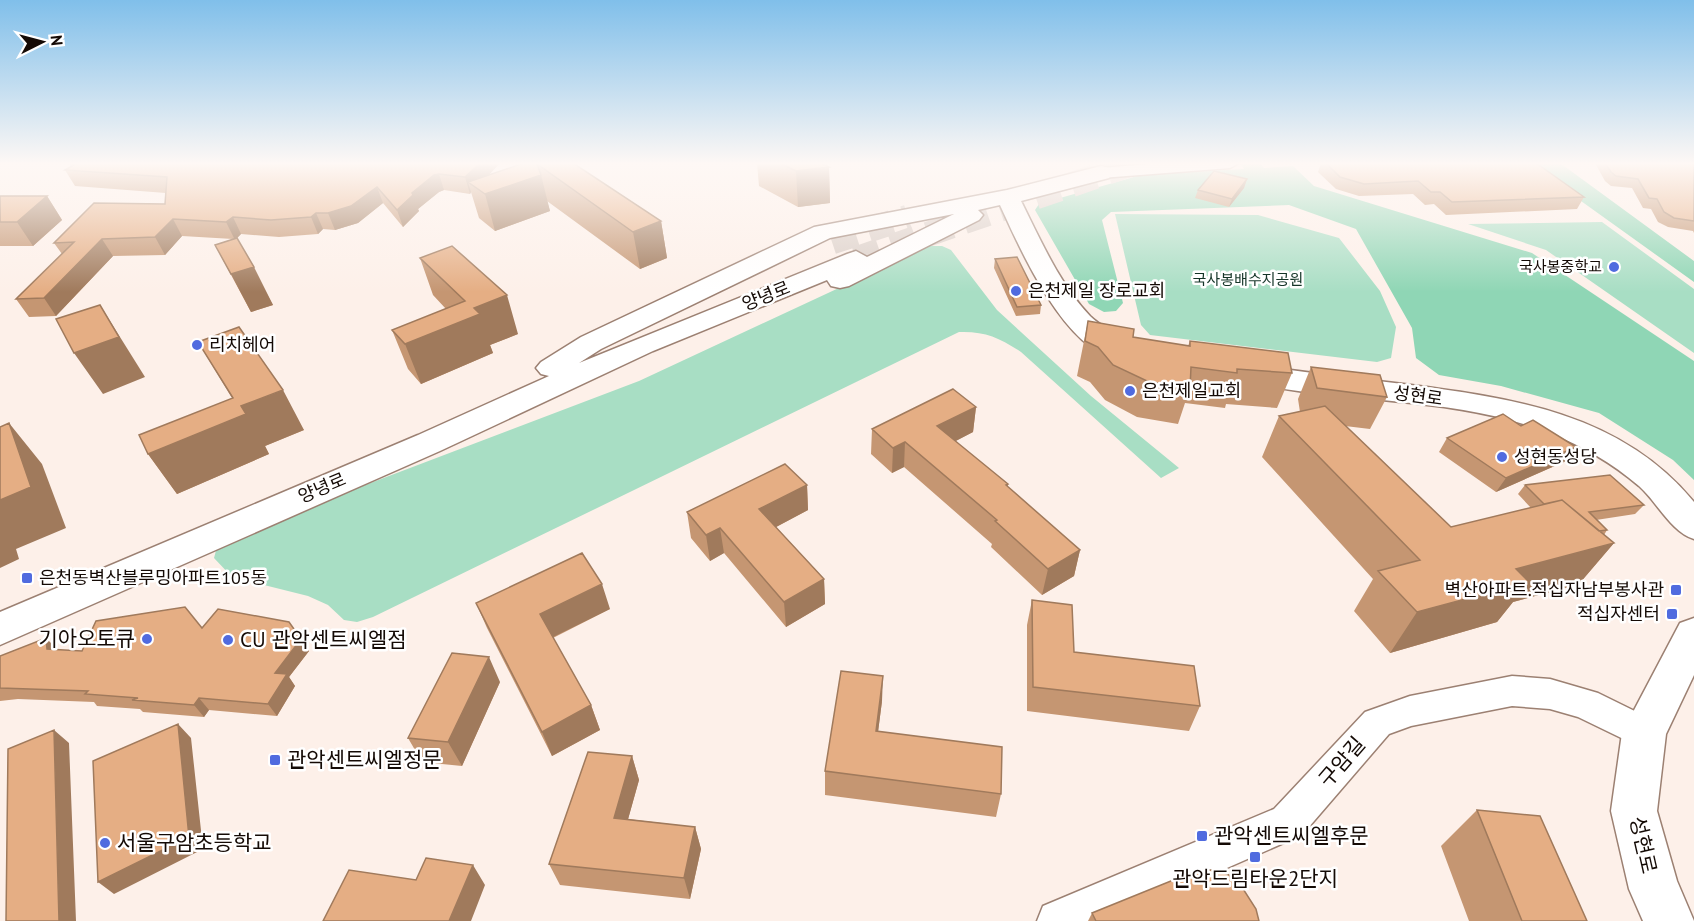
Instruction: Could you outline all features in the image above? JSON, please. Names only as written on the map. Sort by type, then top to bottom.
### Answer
[{"type":"main road","points":[[827,237],[967,206]]},
{"type":"main road","points":[[868,260],[988,206]]},
{"type":"main road","points":[[1012,206],[1058,298],[1099,339],[1132,356],[1148,360]]},
{"type":"main road","points":[[429,443],[591,343],[841,230],[869,236],[880,246],[868,260]]},
{"type":"main road","name":"양녕로","points":[[643,345],[827,237]]},
{"type":"main road","points":[[429,443],[626,374],[871,267],[868,260]]},
{"type":"main road","name":"양녕로","points":[[0,628],[429,443],[643,345],[868,260]]},
{"type":"main road","name":"성현로","points":[[1222,369],[1501,407],[1537,417],[1584,433],[1634,463],[1674,498],[1694,526]]},
{"type":"main road","name":"성현로","points":[[1670,921],[1654,889],[1634,811],[1644,733],[1694,634]]},
{"type":"street","name":"구암길","points":[[1058,921],[1288,822],[1377,723],[1410,711],[1512,691],[1550,694],[1586,704],[1644,733]]},
{"type":"green space","points":[[1038,206],[1264,206],[1111,212],[1102,220],[1123,303],[1116,311],[1104,312],[1089,304],[1035,210]]},
{"type":"green space","points":[[1292,206],[1379,206],[1532,253],[1694,361],[1694,480],[1673,460],[1599,413],[1501,386],[1439,375],[1416,358],[1412,328],[1356,229]]},
{"type":"green space","points":[[1588,206],[1619,206],[1694,261],[1694,282]]},
{"type":"green space","name":"국사봉배수지공원","points":[[1115,214],[1258,215],[1339,238],[1380,291],[1396,327],[1391,358],[1377,362],[1150,335],[1141,325]]},
{"type":"green space","points":[[1602,222],[1694,289],[1694,353],[1546,250],[1468,224]]},
{"type":"green space","points":[[929,246],[942,246],[951,250],[997,310],[1091,396],[1179,468],[1161,478],[1021,352],[992,336],[959,332],[373,617],[357,622],[344,620],[328,605],[308,596],[232,577],[214,558],[217,547],[231,536],[639,381]]},
{"type":"building","points":[[0,206],[35,206],[17,222],[0,222]]},
{"type":"building","points":[[91,206],[351,206],[328,213],[316,213],[311,217],[271,220],[233,217],[226,222],[173,219],[155,237],[102,239],[44,298],[16,299],[74,242],[54,243]]},
{"type":"building","points":[[596,206],[638,206],[661,221],[633,232]]},
{"type":"building","points":[[1661,206],[1694,206],[1694,221],[1674,218],[1664,212]]},
{"type":"building","points":[[237,238],[254,267],[231,274],[215,245]]},
{"type":"building","points":[[452,246],[507,295],[474,308],[480,314],[405,344],[392,330],[465,301],[420,258]]},
{"type":"building","name":"은천제일 장로교회","points":[[1017,257],[1041,305],[1017,307],[995,259]]},
{"type":"building","points":[[100,305],[119,337],[74,353],[56,319]]},
{"type":"building","points":[[1088,321],[1134,329],[1133,337],[1190,346],[1190,341],[1288,353],[1292,373],[1237,369],[1237,373],[1191,367],[1190,389],[1147,381],[1113,365],[1098,347],[1085,341]]},
{"type":"building","points":[[239,327],[283,390],[241,406],[246,414],[148,454],[139,435],[233,398],[198,342]]},
{"type":"building","points":[[1311,367],[1380,375],[1387,397],[1317,388]]},
{"type":"building","points":[[953,389],[976,407],[937,426],[1008,484],[1006,485],[1080,550],[1048,569],[995,521],[997,520],[905,442],[893,448],[872,429]]},
{"type":"building","points":[[1325,406],[1451,527],[1562,500],[1614,543],[1516,569],[1529,582],[1417,612],[1378,571],[1420,560],[1279,416]]},
{"type":"building","points":[[1503,414],[1521,426],[1533,420],[1576,447],[1506,478],[1447,438]]},
{"type":"building","points":[[9,423],[31,487],[0,500],[0,427]]},
{"type":"building","points":[[785,464],[807,485],[759,509],[824,579],[784,602],[720,528],[706,535],[687,512]]},
{"type":"building","points":[[1610,475],[1644,505],[1589,512],[1607,530],[1599,531],[1562,500],[1544,504],[1525,485]]},
{"type":"building","points":[[582,553],[602,584],[540,614],[591,705],[542,732],[476,603]]},
{"type":"building","points":[[1032,600],[1072,605],[1074,652],[1194,666],[1200,706],[1033,687]]},
{"type":"building","points":[[185,607],[202,628],[218,609],[289,622],[301,639],[275,673],[287,674],[268,704],[199,698],[194,705],[85,694],[88,691],[0,688],[0,656],[46,638],[47,649],[82,651],[96,621]]},
{"type":"building","points":[[452,653],[489,657],[448,742],[408,738]]},
{"type":"building","points":[[841,671],[883,676],[876,731],[1002,747],[1001,794],[825,771]]},
{"type":"building","points":[[178,724],[189,837],[98,882],[93,761]]},
{"type":"building","points":[[54,730],[59,921],[6,921],[8,749]]},
{"type":"building","points":[[588,752],[632,756],[614,818],[695,827],[684,878],[549,864]]},
{"type":"building","points":[[1477,810],[1540,816],[1587,921],[1522,921]]},
{"type":"building","points":[[426,858],[473,865],[449,921],[323,921],[349,870],[416,880]]},
{"type":"building","points":[[1198,870],[1218,870],[1240,884],[1256,909],[1259,921],[1096,921],[1092,913]]},
{"type":"tunnel","points":[[856,259],[1010,206]]},
{"type":"tunnel","points":[[832,242],[908,217]]},
{"type":"place","name":"국사봉중학교","points":[[1614,267]]},
{"type":"place","name":"은천제일 장로교회","points":[[1016,291]]},
{"type":"place","name":"리치헤어","points":[[197,345]]},
{"type":"place","name":"은천제일교회","points":[[1130,391]]},
{"type":"place","name":"성현동성당","points":[[1502,457]]},
{"type":"place","name":"은천동벽산블루밍아파트105동","points":[[27,578]]},
{"type":"place","name":"벽산아파트.적십자남부봉사관","points":[[1676,590]]},
{"type":"place","name":"적십자센터","points":[[1672,614]]},
{"type":"place","name":"기아오토큐","points":[[147,639]]},
{"type":"place","name":"CU 관악센트씨엘점","points":[[228,640]]},
{"type":"place","name":"관악센트씨엘정문","points":[[275,760]]},
{"type":"place","name":"관악센트씨엘후문","points":[[1202,836]]},
{"type":"place","name":"서울구암초등학교","points":[[105,843]]},
{"type":"place","name":"관악드림타운2단지","points":[[1255,857]]}]
